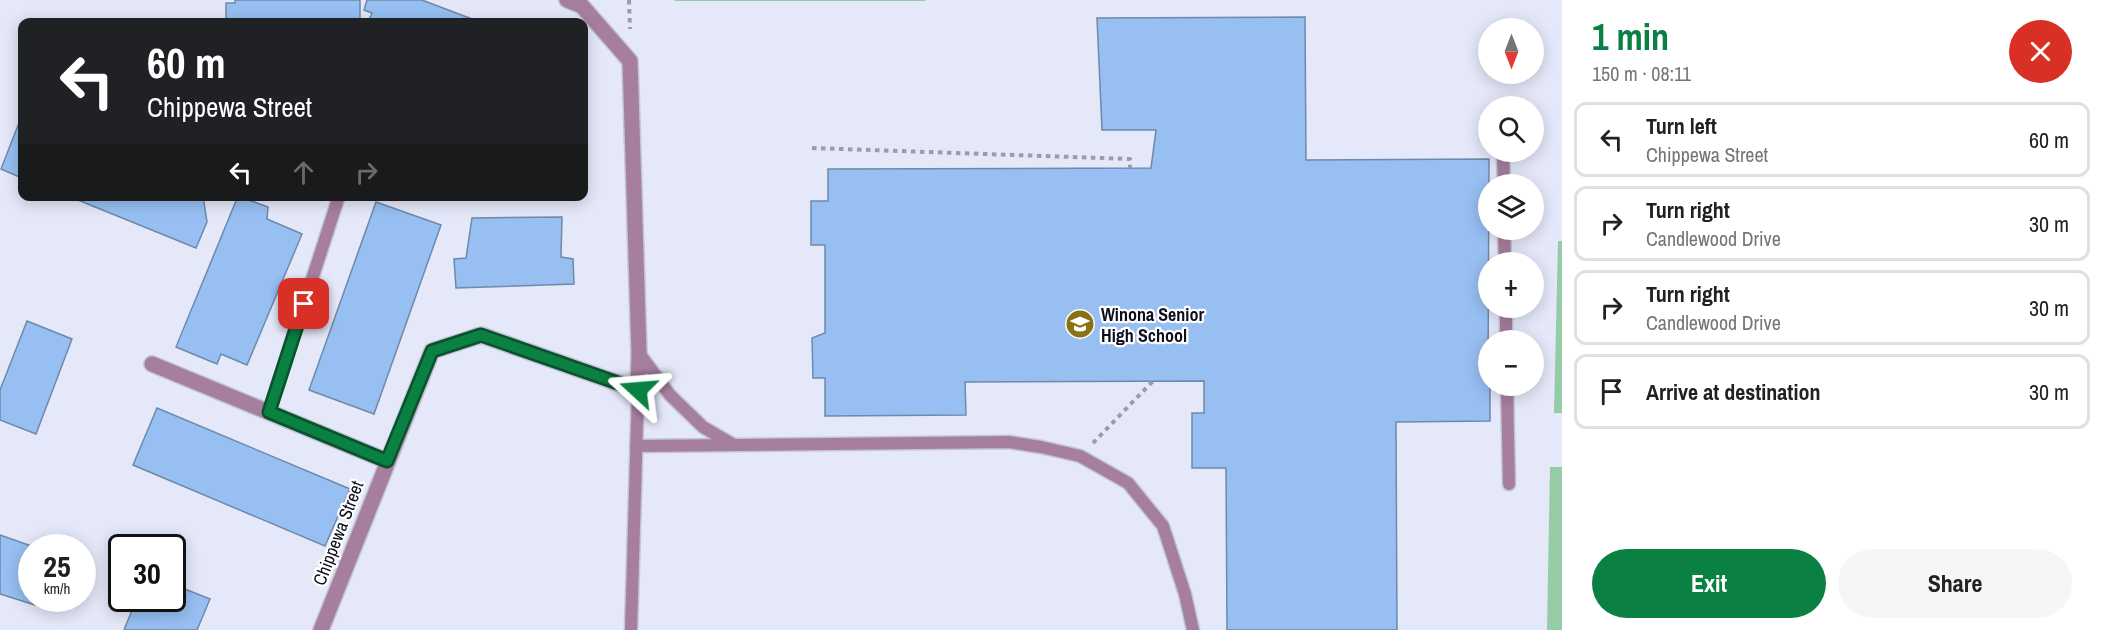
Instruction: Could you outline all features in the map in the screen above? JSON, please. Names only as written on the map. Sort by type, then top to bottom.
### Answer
[{"type":"street","points":[[574,3],[630,61],[639,353],[638,390]]},
{"type":"street","name":"Chippewa Street","points":[[321,630],[432,351],[481,335],[638,390]]},
{"type":"street","points":[[152,364],[387,461]]},
{"type":"lane","points":[[269,412],[337,201]]},
{"type":"lane","points":[[639,353],[670,395],[703,427],[733,445]]},
{"type":"lane","points":[[631,630],[638,390]]},
{"type":"lane","points":[[1507,396],[1509,484]]},
{"type":"lane","points":[[636,446],[1009,442],[1080,456],[1128,483],[1163,526],[1185,594],[1193,630]]},
{"type":"path","points":[[812,148],[1130,159],[1130,168]]},
{"type":"path","points":[[1080,456],[1153,381]]},
{"type":"green space","points":[[925,0],[925,1],[675,1]]},
{"type":"green space","points":[[1558,241],[1562,241],[1562,413],[1554,413]]},
{"type":"green space","points":[[1550,467],[1562,467],[1562,630],[1547,630]]},
{"type":"building","points":[[235,0],[360,0],[360,18],[226,18],[226,3],[235,3]]},
{"type":"building","points":[[367,0],[422,0],[469,18],[370,18],[372,13],[364,10]]},
{"type":"building","name":"Winona Senior High School","points":[[1305,17],[1306,160],[1478,159],[1478,162],[1489,162],[1489,174],[1478,174],[1478,240],[1489,240],[1489,252],[1478,252],[1478,318],[1488,318],[1488,330],[1478,330],[1478,396],[1490,396],[1490,421],[1396,422],[1397,630],[1227,630],[1226,468],[1192,468],[1192,413],[1204,413],[1204,381],[965,382],[966,415],[825,416],[825,378],[813,378],[812,338],[825,333],[825,245],[811,245],[811,201],[828,201],[828,169],[1151,168],[1156,130],[1102,130],[1097,18]]},
{"type":"building","points":[[18,125],[18,176],[1,169]]},
{"type":"building","points":[[80,201],[204,201],[207,222],[196,248]]},
{"type":"building","points":[[236,201],[252,201],[268,207],[267,219],[302,234],[247,365],[221,354],[217,364],[176,347]]},
{"type":"building","points":[[376,202],[441,225],[374,414],[309,390]]},
{"type":"building","points":[[562,217],[561,257],[573,259],[574,284],[456,288],[454,259],[466,258],[472,218]]},
{"type":"building","points":[[27,321],[72,339],[36,434],[0,420],[0,390]]},
{"type":"building","points":[[157,408],[350,489],[325,546],[133,465]]},
{"type":"building","points":[[0,535],[18,541],[18,600],[0,594]]},
{"type":"building","points":[[186,590],[210,599],[197,630],[124,630],[131,612],[186,612]]},
{"type":"place","name":"Winona Senior High School","points":[[1080,324]]},
{"type":"route","points":[[304,304],[269,412],[387,461],[432,351],[481,335],[638,390]]}]
